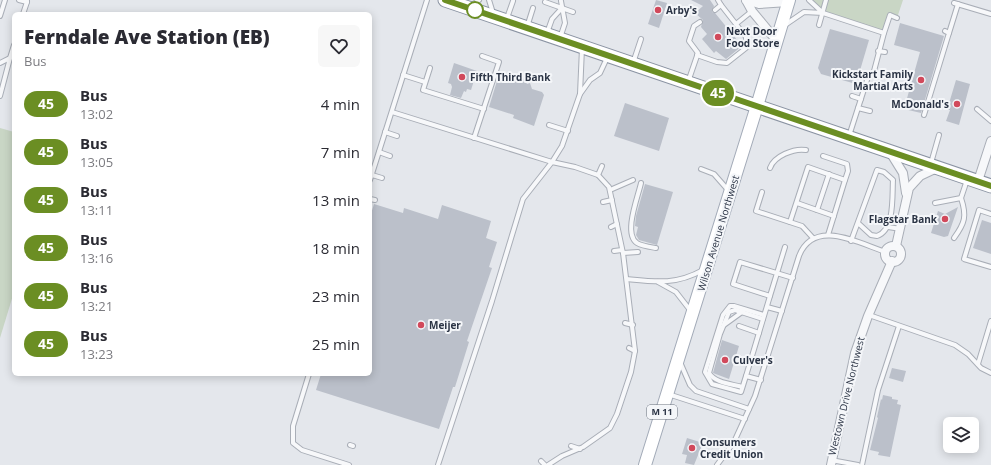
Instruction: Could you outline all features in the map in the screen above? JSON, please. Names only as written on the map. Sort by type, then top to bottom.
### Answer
[{"type":"highway","points":[[445,0],[991,186]]},
{"type":"main road","name":"Wilson Avenue Northwest","points":[[645,465],[679,360],[788,1]]},
{"type":"street","points":[[746,0],[759,4],[788,1]]},
{"type":"street","points":[[746,0],[752,11],[778,34]]},
{"type":"street","points":[[972,180],[991,141]]},
{"type":"street","name":"Westown Drive Northwest","points":[[890,152],[903,173],[907,195]]},
{"type":"street","name":"Westown Drive Northwest","points":[[831,462],[854,358],[869,315],[892,262],[899,259],[901,255],[900,250],[896,246],[910,186],[917,178],[934,166]]},
{"type":"street","points":[[892,262],[887,259],[886,252],[891,246],[896,246]]},
{"type":"lane","points":[[0,16],[5,0]]},
{"type":"lane","points":[[19,0],[27,1],[24,12]]},
{"type":"lane","points":[[382,178],[372,175],[427,0]]},
{"type":"lane","points":[[467,8],[479,0]]},
{"type":"lane","points":[[489,0],[492,12],[501,19],[513,1]]},
{"type":"lane","points":[[697,55],[717,62],[727,62],[746,48],[746,37],[718,0]]},
{"type":"lane","points":[[809,0],[822,13]]},
{"type":"lane","points":[[819,25],[826,0]]},
{"type":"lane","points":[[560,38],[564,23],[561,1]]},
{"type":"lane","points":[[545,2],[573,12]]},
{"type":"lane","points":[[924,115],[956,4],[991,14]]},
{"type":"lane","points":[[715,10],[722,5]]},
{"type":"lane","points":[[526,27],[533,8]]},
{"type":"lane","points":[[546,34],[552,19],[562,8]]},
{"type":"lane","points":[[736,24],[752,11]]},
{"type":"lane","points":[[778,34],[804,12],[822,13],[884,32]]},
{"type":"lane","points":[[849,138],[868,76],[874,71],[878,51],[890,15],[897,18]]},
{"type":"lane","points":[[688,82],[698,53],[689,41],[694,26],[700,22]]},
{"type":"lane","points":[[633,63],[641,39]]},
{"type":"lane","points":[[438,465],[491,305],[523,199],[552,162],[562,146],[568,131],[580,94],[582,46]]},
{"type":"lane","points":[[878,51],[885,52]]},
{"type":"lane","points":[[0,96],[12,52]]},
{"type":"lane","points":[[580,94],[590,80],[600,73],[608,55]]},
{"type":"lane","points":[[474,138],[484,115],[484,109],[500,62],[482,56]]},
{"type":"lane","points":[[0,62],[10,58]]},
{"type":"lane","points":[[430,68],[423,90],[484,109]]},
{"type":"lane","points":[[403,75],[425,82]]},
{"type":"lane","points":[[852,96],[861,99]]},
{"type":"lane","points":[[858,108],[870,111]]},
{"type":"lane","points":[[977,109],[991,122]]},
{"type":"lane","points":[[392,112],[598,175],[610,190],[623,252],[636,350],[631,372],[617,414],[610,428],[580,449],[562,456],[548,465]]},
{"type":"lane","points":[[549,125],[568,131]]},
{"type":"lane","points":[[385,132],[397,136]]},
{"type":"lane","points":[[934,166],[940,135]]},
{"type":"lane","points":[[770,168],[774,161],[789,152],[795,150],[806,150]]},
{"type":"lane","points":[[379,152],[390,156]]},
{"type":"lane","points":[[823,156],[847,164],[848,171],[828,235]]},
{"type":"lane","points":[[598,175],[602,166]]},
{"type":"lane","points":[[790,222],[808,167],[845,180]]},
{"type":"lane","points":[[701,169],[714,174],[730,192]]},
{"type":"lane","points":[[851,241],[877,170],[884,172],[894,180],[888,227],[882,235],[877,236],[871,235],[858,223]]},
{"type":"lane","points":[[818,210],[829,174]]},
{"type":"lane","points":[[610,190],[632,180]]},
{"type":"lane","points":[[935,203],[961,198],[972,180]]},
{"type":"lane","points":[[641,183],[631,223],[631,236],[637,243],[656,248]]},
{"type":"lane","points":[[762,192],[756,211],[802,226],[812,238]]},
{"type":"lane","points":[[954,238],[961,229],[966,212],[961,198]]},
{"type":"lane","points":[[602,202],[612,200]]},
{"type":"lane","points":[[796,203],[834,216]]},
{"type":"lane","points":[[991,214],[979,210],[964,259],[991,268]]},
{"type":"lane","points":[[611,227],[617,224]]},
{"type":"lane","points":[[888,227],[901,229]]},
{"type":"lane","points":[[717,465],[734,442],[761,380],[792,278],[803,248],[812,238],[828,235],[886,252]]},
{"type":"lane","points":[[764,317],[734,306],[727,309],[723,315],[705,372],[712,384],[741,392],[742,387],[746,376],[759,333],[764,317],[767,307],[770,296],[785,247]]},
{"type":"lane","points":[[614,251],[638,252]]},
{"type":"lane","points":[[770,296],[733,284],[740,262],[792,278]]},
{"type":"lane","points":[[626,279],[658,282],[682,280],[706,268]]},
{"type":"lane","points":[[658,282],[678,294],[693,314]]},
{"type":"lane","points":[[767,307],[782,312]]},
{"type":"lane","points":[[742,387],[717,380],[712,377],[710,372],[726,316],[729,312],[735,310],[764,317]]},
{"type":"lane","points":[[724,325],[742,312]]},
{"type":"lane","points":[[869,315],[955,345],[991,373]]},
{"type":"lane","points":[[978,364],[991,321]]},
{"type":"lane","points":[[625,323],[633,325]]},
{"type":"lane","points":[[739,326],[759,333]]},
{"type":"lane","points":[[862,465],[881,379],[899,326]]},
{"type":"lane","points":[[629,348],[636,350]]},
{"type":"lane","points":[[679,360],[690,385],[696,391],[749,409]]},
{"type":"lane","points":[[626,370],[631,372]]},
{"type":"lane","points":[[308,376],[293,426],[293,443],[302,450],[349,465]]},
{"type":"lane","points":[[746,376],[761,380]]},
{"type":"lane","points":[[619,391],[624,393]]},
{"type":"lane","points":[[668,394],[745,419]]},
{"type":"lane","points":[[612,412],[617,414]]},
{"type":"lane","points":[[572,446],[580,449]]},
{"type":"lane","points":[[541,461],[545,465]]},
{"type":"lane","points":[[831,462],[858,465]]},
{"type":"green space","points":[[809,0],[903,0],[897,18],[890,15],[884,33],[823,13]]},
{"type":"green space","points":[[0,128],[12,131],[12,299],[0,338]]},
{"type":"building","name":"Arby's","points":[[656,0],[667,3],[659,28],[648,24]]},
{"type":"building","points":[[691,0],[710,0],[714,6],[712,12],[715,13],[742,46],[726,59],[716,51],[714,53],[702,39],[707,34],[701,27],[703,20],[695,13],[703,6]]},
{"type":"building","name":"Kickstart Family Martial Arts","points":[[900,23],[944,36],[921,113],[904,109],[920,52],[894,45]]},
{"type":"building","points":[[830,29],[869,40],[856,84],[821,74],[818,68]]},
{"type":"building","name":"Fifth Third Bank","points":[[454,63],[477,71],[471,90],[467,89],[466,92],[464,91],[461,98],[450,95],[452,87],[451,84],[448,83]]},
{"type":"building","points":[[500,71],[521,79],[523,78],[527,84],[530,83],[532,89],[542,92],[544,95],[534,126],[513,118],[514,115],[489,107]]},
{"type":"building","name":"McDonald's","points":[[956,80],[970,84],[959,125],[946,121],[950,110],[947,110]]},
{"type":"building","points":[[625,103],[669,118],[659,151],[614,136]]},
{"type":"building","points":[[645,184],[673,192],[657,245],[639,240],[636,235],[638,227],[635,226],[636,216]]},
{"type":"building","name":"Meijer","points":[[374,204],[403,213],[404,208],[438,219],[442,205],[491,221],[486,238],[497,242],[489,267],[492,268],[467,341],[469,342],[455,387],[453,387],[439,429],[316,390],[320,376],[372,376],[372,210]]},
{"type":"building","name":"Flagstar Bank","points":[[958,207],[948,236],[944,237],[931,233],[938,211],[945,214]]},
{"type":"building","points":[[982,220],[991,223],[991,254],[973,248]]},
{"type":"building","name":"Culver's","points":[[722,340],[739,346],[729,379],[713,373]]},
{"type":"building","points":[[892,368],[906,371],[903,382],[889,378]]},
{"type":"building","points":[[883,395],[898,400],[897,404],[901,405],[890,457],[878,455],[879,452],[870,450]]},
{"type":"building","name":"Consumers Credit Union","points":[[687,438],[703,443],[694,465],[685,463],[687,455],[682,454]]},
{"type":"bus line","name":"45","points":[[445,0],[991,186]]},
{"type":"place","name":"Arby's","points":[[658,10]]},
{"type":"place","name":"Next Door Food Store","points":[[718,37]]},
{"type":"place","name":"Fifth Third Bank","points":[[462,77]]},
{"type":"place","name":"Kickstart Family Martial Arts","points":[[921,80]]},
{"type":"place","name":"McDonald's","points":[[957,104]]},
{"type":"place","name":"Flagstar Bank","points":[[945,219]]},
{"type":"place","name":"Meijer","points":[[421,325]]},
{"type":"place","name":"Culver's","points":[[725,360]]},
{"type":"place","name":"Consumers Credit Union","points":[[692,448]]}]
